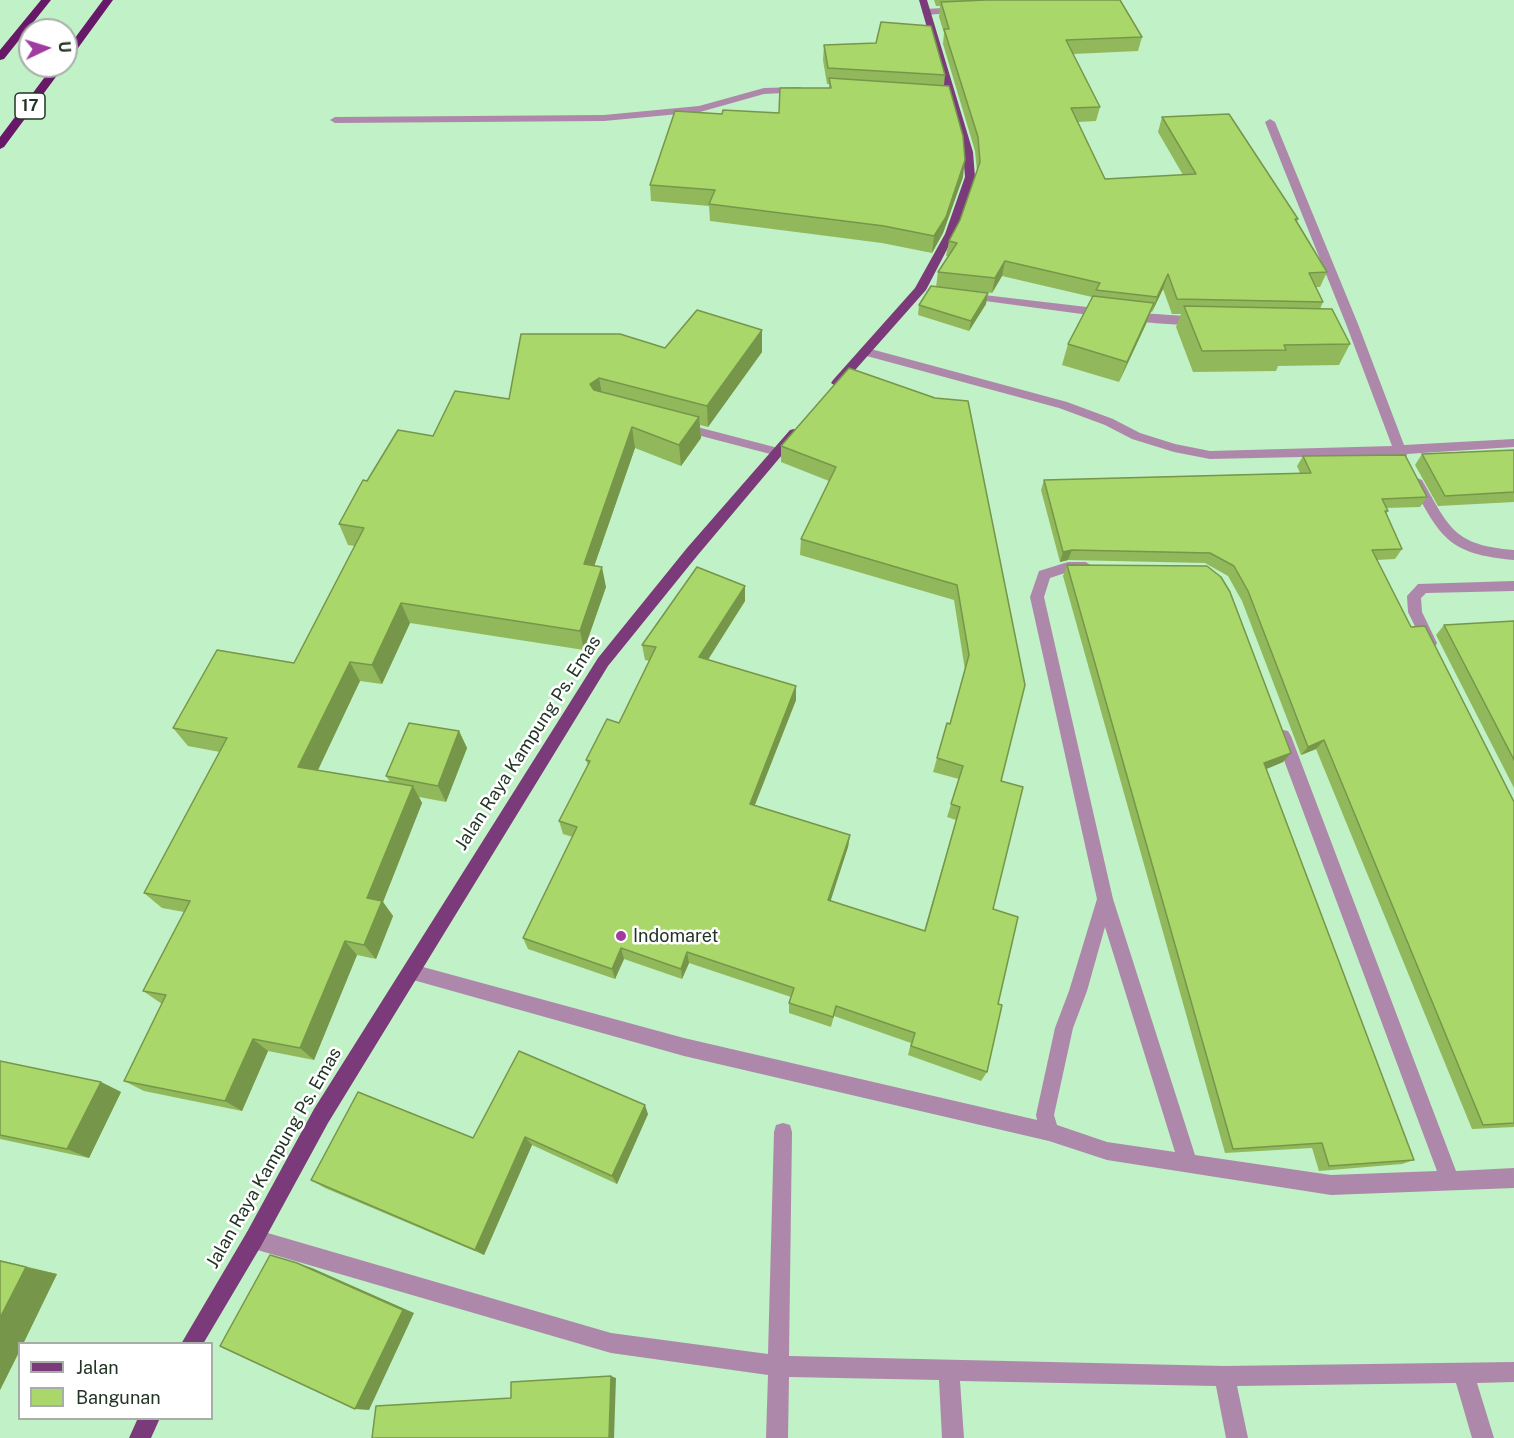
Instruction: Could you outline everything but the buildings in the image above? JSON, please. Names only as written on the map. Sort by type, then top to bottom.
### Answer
[{"type":"highway","points":[[0,57],[46,0]]},
{"type":"highway","points":[[78,41],[108,0]]},
{"type":"highway","name":"17","points":[[0,146],[50,78]]},
{"type":"main road","points":[[830,391],[925,291],[950,234],[970,177],[968,152],[945,97],[924,6]]},
{"type":"main road","name":"Jalan Raya Kampung Ps. Emas","points":[[192,1342],[254,1239],[321,1116],[603,662],[692,552],[801,426]]},
{"type":"main road","points":[[140,1438],[149,1420]]},
{"type":"street","points":[[924,6],[970,9]]},
{"type":"street","points":[[335,120],[604,118],[700,109],[764,91],[810,90]]},
{"type":"street","points":[[1270,122],[1347,323],[1399,450],[1441,526],[1455,542],[1485,554],[1514,555]]},
{"type":"street","points":[[952,294],[1164,320],[1216,320]]},
{"type":"street","points":[[867,352],[1063,405],[1109,422],[1136,436],[1174,448],[1210,455],[1399,450],[1514,443]]},
{"type":"street","points":[[666,423],[778,452]]},
{"type":"street","points":[[1103,567],[1068,567],[1044,575],[1037,597],[1105,899],[1188,1163]]},
{"type":"street","points":[[1435,652],[1415,612],[1414,596],[1423,588],[1514,586]]},
{"type":"street","points":[[1279,726],[1450,1180]]},
{"type":"street","points":[[1050,1132],[1045,1115],[1064,1028],[1078,991],[1105,899]]},
{"type":"street","points":[[412,972],[684,1047],[1050,1132],[1107,1151],[1331,1185],[1514,1178]]},
{"type":"street","points":[[777,1438],[783,1132]]},
{"type":"street","points":[[254,1239],[396,1278],[611,1343],[778,1366],[1224,1377],[1514,1371]]},
{"type":"street","points":[[949,1370],[953,1438]]},
{"type":"street","points":[[1463,1373],[1483,1438]]},
{"type":"street","points":[[1224,1377],[1237,1438]]},
{"type":"place","name":"Indomaret","points":[[621,936]]}]
